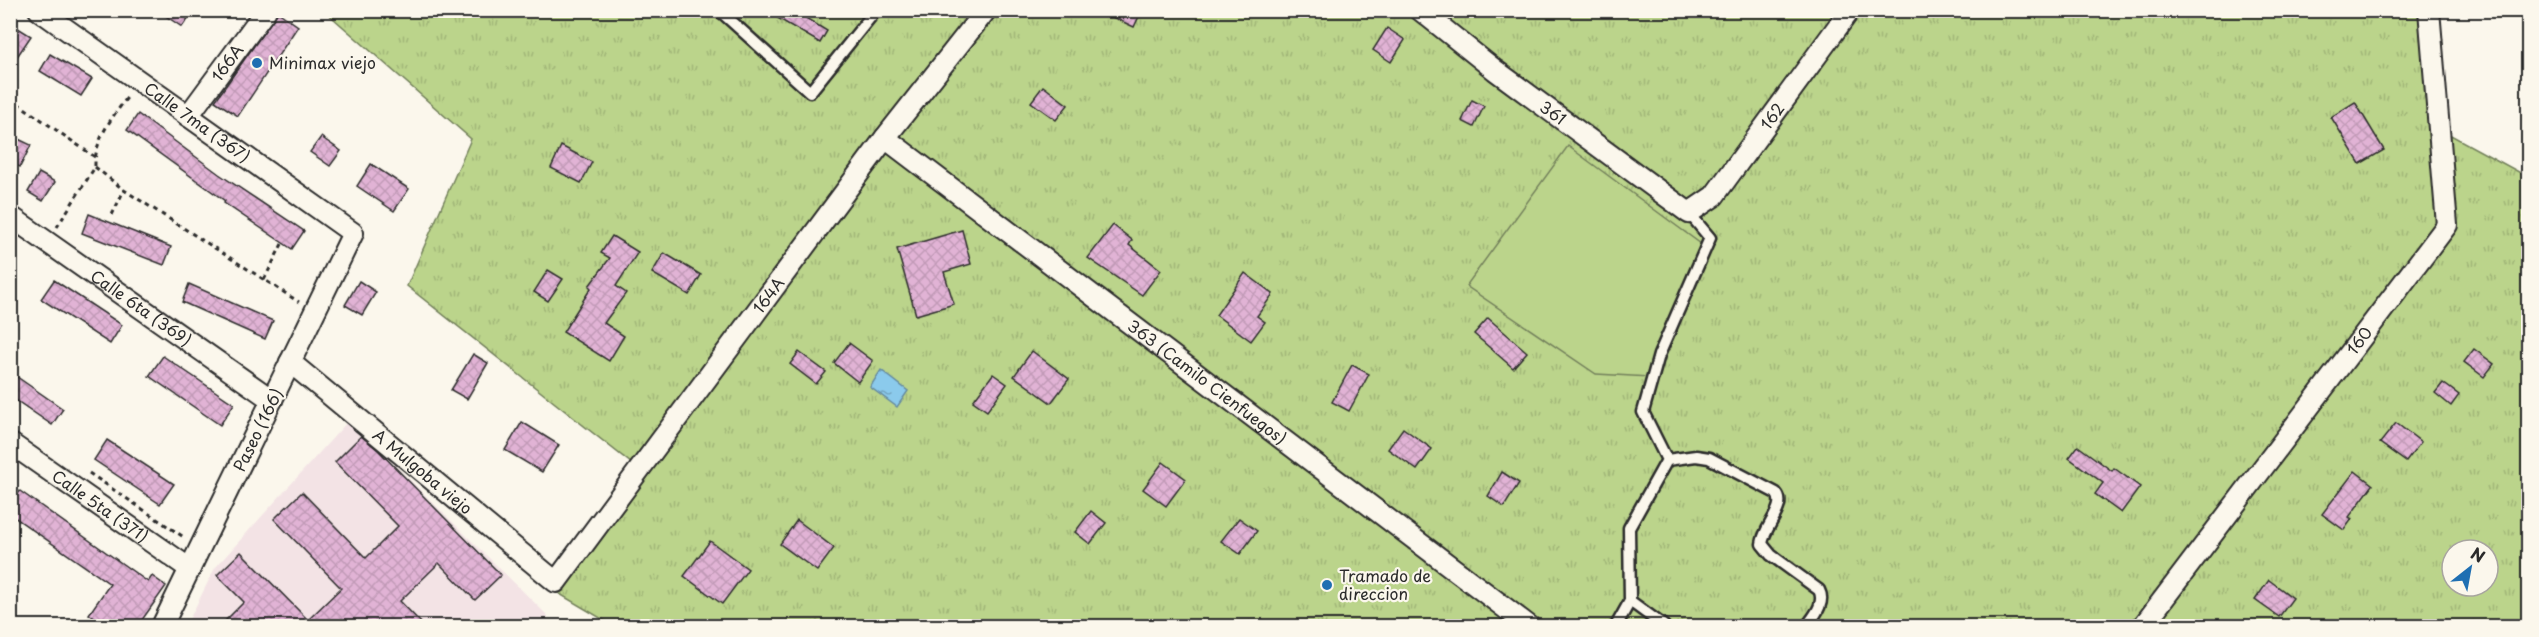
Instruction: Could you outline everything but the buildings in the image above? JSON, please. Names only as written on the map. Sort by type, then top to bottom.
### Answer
[{"type":"street","name":"Calle 7ma (367)","points":[[39,10],[353,233]]},
{"type":"street","name":"166A","points":[[188,116],[266,10]]},
{"type":"street","name":"164A","points":[[556,582],[885,138],[986,10]]},
{"type":"street","name":"361","points":[[1420,10],[1495,70],[1689,213]]},
{"type":"street","name":"162","points":[[1689,213],[1714,196],[1850,10]]},
{"type":"street","name":"160","points":[[2143,627],[2447,225],[2429,10]]},
{"type":"street","name":"363 (Camilo Cienfuegos)","points":[[885,138],[1529,627]]},
{"type":"street","name":"Calle 6ta (369)","points":[[10,216],[272,400]]},
{"type":"street","name":"Paseo (166)","points":[[162,627],[353,233]]},
{"type":"street","name":"A Mulgoba viejo","points":[[290,363],[556,582]]},
{"type":"street","name":"Calle 5ta (371)","points":[[10,443],[190,569]]},
{"type":"lane","points":[[719,10],[810,92],[876,10]]},
{"type":"lane","points":[[1666,460],[1643,412],[1659,355],[1710,238],[1689,213]]},
{"type":"lane","points":[[1666,460],[1696,456],[1708,458],[1748,477],[1780,498],[1781,505],[1765,531],[1762,544],[1771,555],[1822,594],[1822,602],[1807,627]]},
{"type":"lane","points":[[1616,627],[1630,601],[1629,528],[1666,460]]},
{"type":"lane","points":[[1630,601],[1664,627]]},
{"type":"path","points":[[48,242],[95,167],[95,158],[108,123],[139,81]]},
{"type":"path","points":[[10,98],[95,158]]},
{"type":"path","points":[[95,167],[124,190],[315,312]]},
{"type":"path","points":[[111,215],[124,190]]},
{"type":"path","points":[[264,280],[282,244]]},
{"type":"path","points":[[88,472],[194,544]]},
{"type":"shaded area","points":[[349,420],[548,616],[541,626],[186,626],[215,568]]},
{"type":"green space","points":[[325,11],[2436,11],[2447,133],[2528,177],[2528,626],[614,626],[558,593],[646,475],[407,286],[471,139]]},
{"type":"green space","points":[[1568,146],[1701,244],[1650,377],[1596,374],[1466,286]]},
{"type":"water","points":[[881,370],[908,391],[897,407],[870,387]]},
{"type":"place","name":"Minimax viejo","points":[[257,63]]},
{"type":"place","name":"Tramado de direccion","points":[[1327,585]]}]
